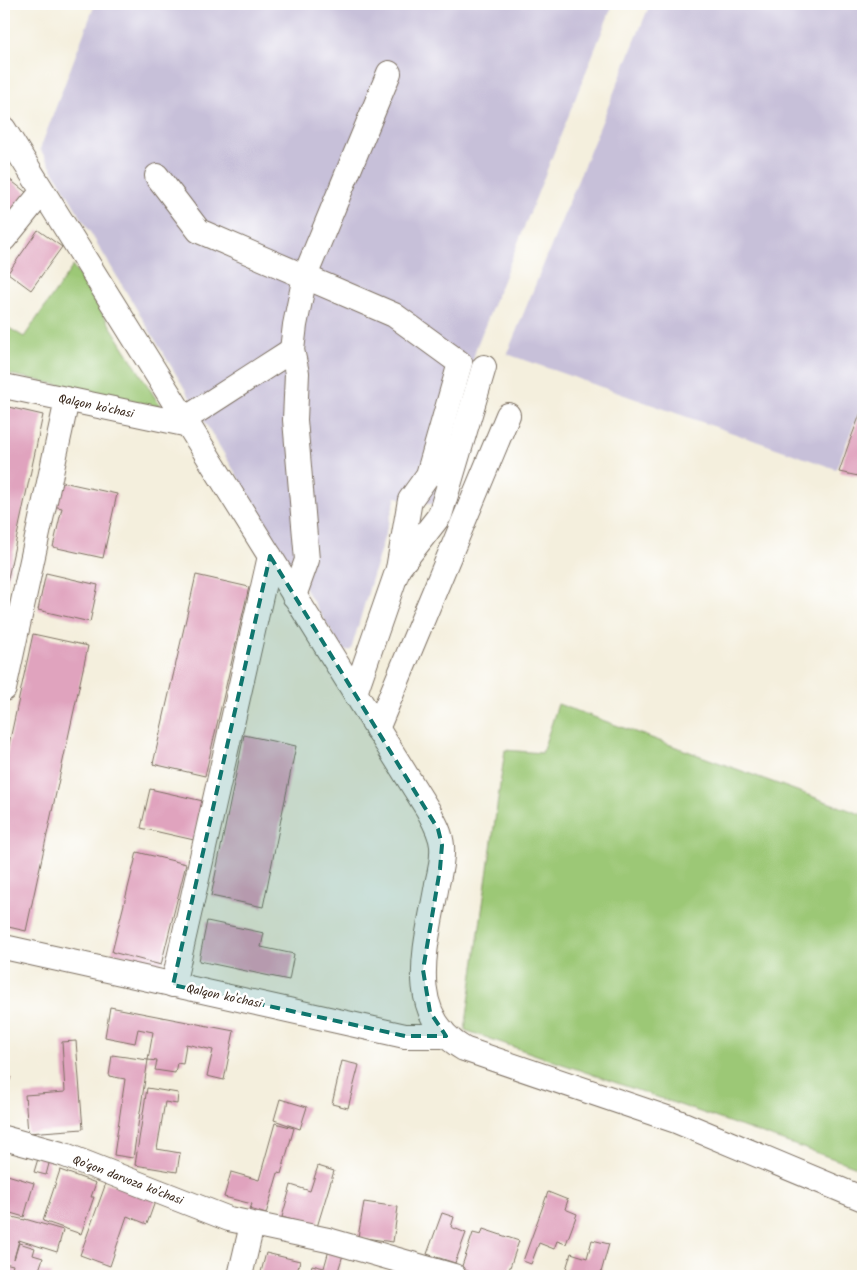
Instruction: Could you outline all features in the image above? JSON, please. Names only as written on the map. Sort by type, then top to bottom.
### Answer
[{"type":"street","points":[[294,596],[307,560],[296,420],[297,373],[292,350],[305,276],[389,73]]},
{"type":"street","points":[[4,129],[428,810],[438,829],[442,845],[440,869],[422,970],[424,992],[430,1012],[446,1036],[464,1049],[676,1121],[863,1199]]},
{"type":"street","points":[[157,176],[199,231],[394,315],[460,363],[428,475],[410,500],[398,569],[355,693]]},
{"type":"street","points":[[4,239],[42,192]]},
{"type":"street","points":[[187,422],[292,350]]},
{"type":"street","points":[[398,569],[440,515],[484,367]]},
{"type":"street","name":"Qalqon ko'chasi","points":[[4,386],[67,400],[187,422]]},
{"type":"street","points":[[4,689],[67,400]]},
{"type":"street","points":[[377,729],[508,415]]},
{"type":"street","points":[[174,985],[270,556]]},
{"type":"street","name":"Qalqon ko'chasi","points":[[4,947],[405,1036],[446,1036]]},
{"type":"street","name":"Qo'qon darvoza ko'chasi","points":[[4,1138],[64,1155],[229,1219],[328,1240],[454,1276]]},
{"type":"street","points":[[240,1276],[252,1225]]},
{"type":"highlighted area","points":[[270,556],[438,829],[442,845],[440,869],[423,970],[430,1012],[446,1036],[405,1036],[173,985]]},
{"type":"shaded area","points":[[95,4],[613,4],[476,348],[437,505],[396,497],[351,650],[343,651],[40,149]]},
{"type":"shaded area","points":[[650,4],[863,4],[863,402],[836,469],[507,354]]},
{"type":"green space","points":[[73,266],[161,407],[4,373],[4,325],[24,337]]},
{"type":"green space","points":[[558,704],[863,815],[863,1169],[465,1030],[505,750],[542,753]]},
{"type":"building","points":[[4,175],[27,193],[4,222]]},
{"type":"building","points":[[38,230],[62,247],[31,290],[8,273]]},
{"type":"building","points":[[4,406],[43,415],[5,592],[4,592]]},
{"type":"building","points":[[863,407],[863,477],[839,472]]},
{"type":"building","points":[[58,481],[117,494],[103,558],[53,547],[62,508],[53,506]]},
{"type":"building","points":[[46,573],[98,585],[90,622],[38,610]]},
{"type":"building","points":[[196,575],[249,587],[205,776],[153,764]]},
{"type":"building","points":[[33,634],[88,646],[26,931],[4,926],[4,767]]},
{"type":"building","points":[[244,735],[296,746],[263,907],[211,896]]},
{"type":"building","points":[[150,789],[203,801],[194,840],[141,828]]},
{"type":"building","points":[[137,852],[186,864],[161,965],[112,952]]},
{"type":"building","points":[[207,921],[264,933],[261,947],[294,954],[289,980],[199,961]]},
{"type":"building","points":[[110,1007],[234,1031],[224,1080],[207,1076],[213,1050],[186,1044],[183,1064],[177,1063],[175,1073],[155,1070],[157,1061],[148,1060],[153,1032],[138,1029],[135,1043],[105,1037]]},
{"type":"building","points":[[76,1041],[83,1129],[28,1133],[25,1095],[65,1092],[62,1042]]},
{"type":"building","points":[[112,1055],[148,1060],[133,1158],[114,1155],[125,1079],[109,1076]]},
{"type":"building","points":[[342,1061],[359,1065],[348,1108],[332,1104]]},
{"type":"building","points":[[4,1075],[11,1077],[4,1096]]},
{"type":"building","points":[[147,1088],[178,1093],[177,1104],[165,1102],[157,1149],[180,1153],[177,1172],[135,1165]]},
{"type":"building","points":[[280,1099],[307,1107],[300,1129],[274,1120]]},
{"type":"building","points":[[275,1123],[294,1128],[281,1174],[278,1173],[266,1214],[250,1209],[252,1204],[224,1197],[231,1172],[259,1180]]},
{"type":"building","points":[[40,1152],[51,1156],[46,1175],[34,1172]]},
{"type":"building","points":[[318,1166],[334,1171],[317,1227],[282,1217],[291,1185],[310,1191]]},
{"type":"building","points":[[60,1170],[96,1183],[91,1197],[94,1197],[81,1234],[43,1221]]},
{"type":"building","points":[[4,1174],[34,1183],[24,1217],[4,1211]]},
{"type":"building","points":[[106,1183],[157,1196],[147,1224],[127,1216],[110,1266],[80,1255]]},
{"type":"building","points":[[548,1192],[568,1200],[565,1209],[577,1214],[566,1244],[557,1241],[554,1249],[539,1243],[531,1264],[523,1261]]},
{"type":"building","points":[[364,1202],[398,1207],[393,1242],[358,1237]]},
{"type":"building","points":[[442,1213],[454,1217],[451,1227],[466,1233],[455,1263],[427,1254]]},
{"type":"building","points":[[4,1215],[63,1230],[57,1252],[19,1240],[14,1259],[19,1243],[35,1248],[33,1255],[43,1258],[39,1270],[52,1274],[51,1276],[10,1276],[13,1265],[4,1263]]},
{"type":"building","points":[[483,1229],[519,1241],[507,1276],[484,1276],[461,1269],[473,1233],[481,1235]]},
{"type":"building","points":[[592,1240],[609,1244],[600,1276],[564,1276],[571,1253],[587,1258]]},
{"type":"building","points":[[329,1250],[343,1255],[338,1271],[354,1276],[309,1276],[312,1265],[324,1268]]},
{"type":"building","points":[[266,1253],[300,1261],[296,1276],[260,1276]]}]
